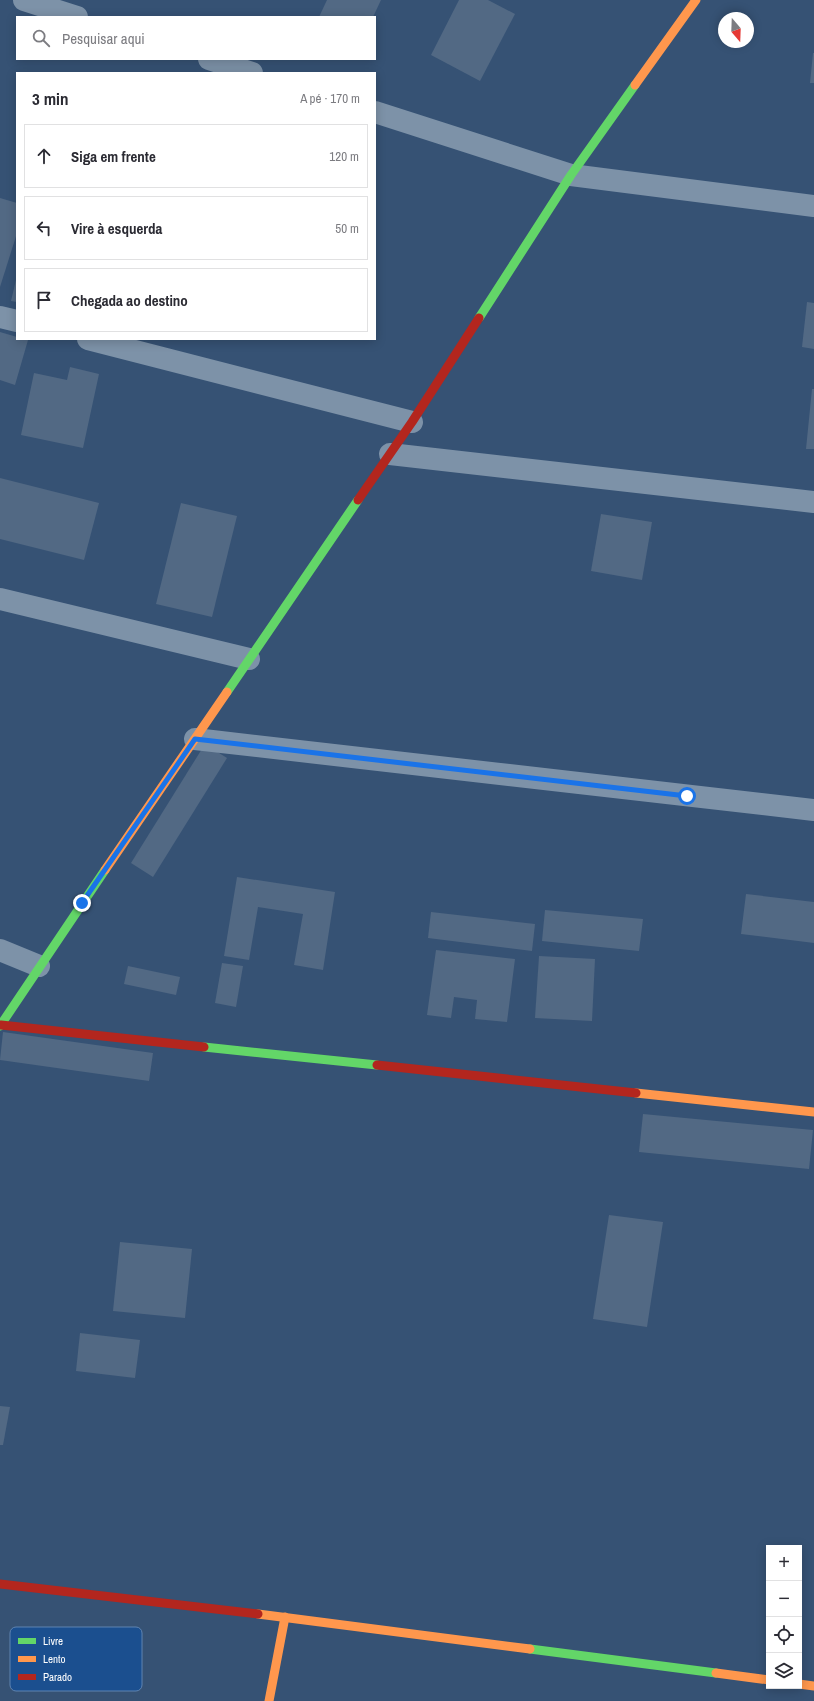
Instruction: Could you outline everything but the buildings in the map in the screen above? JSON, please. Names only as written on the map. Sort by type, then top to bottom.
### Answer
[{"type":"street","points":[[24,0],[74,16]]},
{"type":"street","points":[[696,0],[571,175],[412,422],[39,966],[1,1026],[814,1112]]},
{"type":"street","points":[[212,60],[249,72]]},
{"type":"street","points":[[376,112],[571,175],[814,206]]},
{"type":"street","points":[[0,316],[16,321]]},
{"type":"street","points":[[92,340],[412,422]]},
{"type":"street","points":[[390,454],[814,502]]},
{"type":"street","points":[[0,599],[249,659]]},
{"type":"street","points":[[195,739],[814,810]]},
{"type":"street","points":[[0,950],[39,966]]},
{"type":"street","points":[[0,1584],[285,1617],[766,1680]]},
{"type":"street","points":[[269,1701],[285,1617]]},
{"type":"street","points":[[802,1684],[814,1686]]},
{"type":"traffic: fast","points":[[479,318],[571,175],[635,85]]},
{"type":"traffic: fast","points":[[227,692],[358,500]]},
{"type":"traffic: fast","points":[[0,1026],[105,870]]},
{"type":"traffic: fast","points":[[204,1047],[377,1065]]},
{"type":"traffic: fast","points":[[530,1649],[716,1673]]},
{"type":"traffic: slow","points":[[635,85],[696,0]]},
{"type":"traffic: slow","points":[[105,870],[227,692]]},
{"type":"traffic: slow","points":[[636,1093],[814,1112]]},
{"type":"traffic: slow","points":[[258,1614],[530,1649]]},
{"type":"traffic: slow","points":[[269,1701],[285,1617]]},
{"type":"traffic: slow","points":[[716,1673],[766,1680]]},
{"type":"traffic: slow","points":[[802,1684],[814,1686]]},
{"type":"traffic: jam","points":[[358,500],[412,422],[479,318]]},
{"type":"traffic: jam","points":[[1,1025],[204,1047]]},
{"type":"traffic: jam","points":[[377,1065],[636,1093]]},
{"type":"traffic: jam","points":[[0,1584],[258,1614]]},
{"type":"route","points":[[82,903],[195,739],[687,796]]}]
